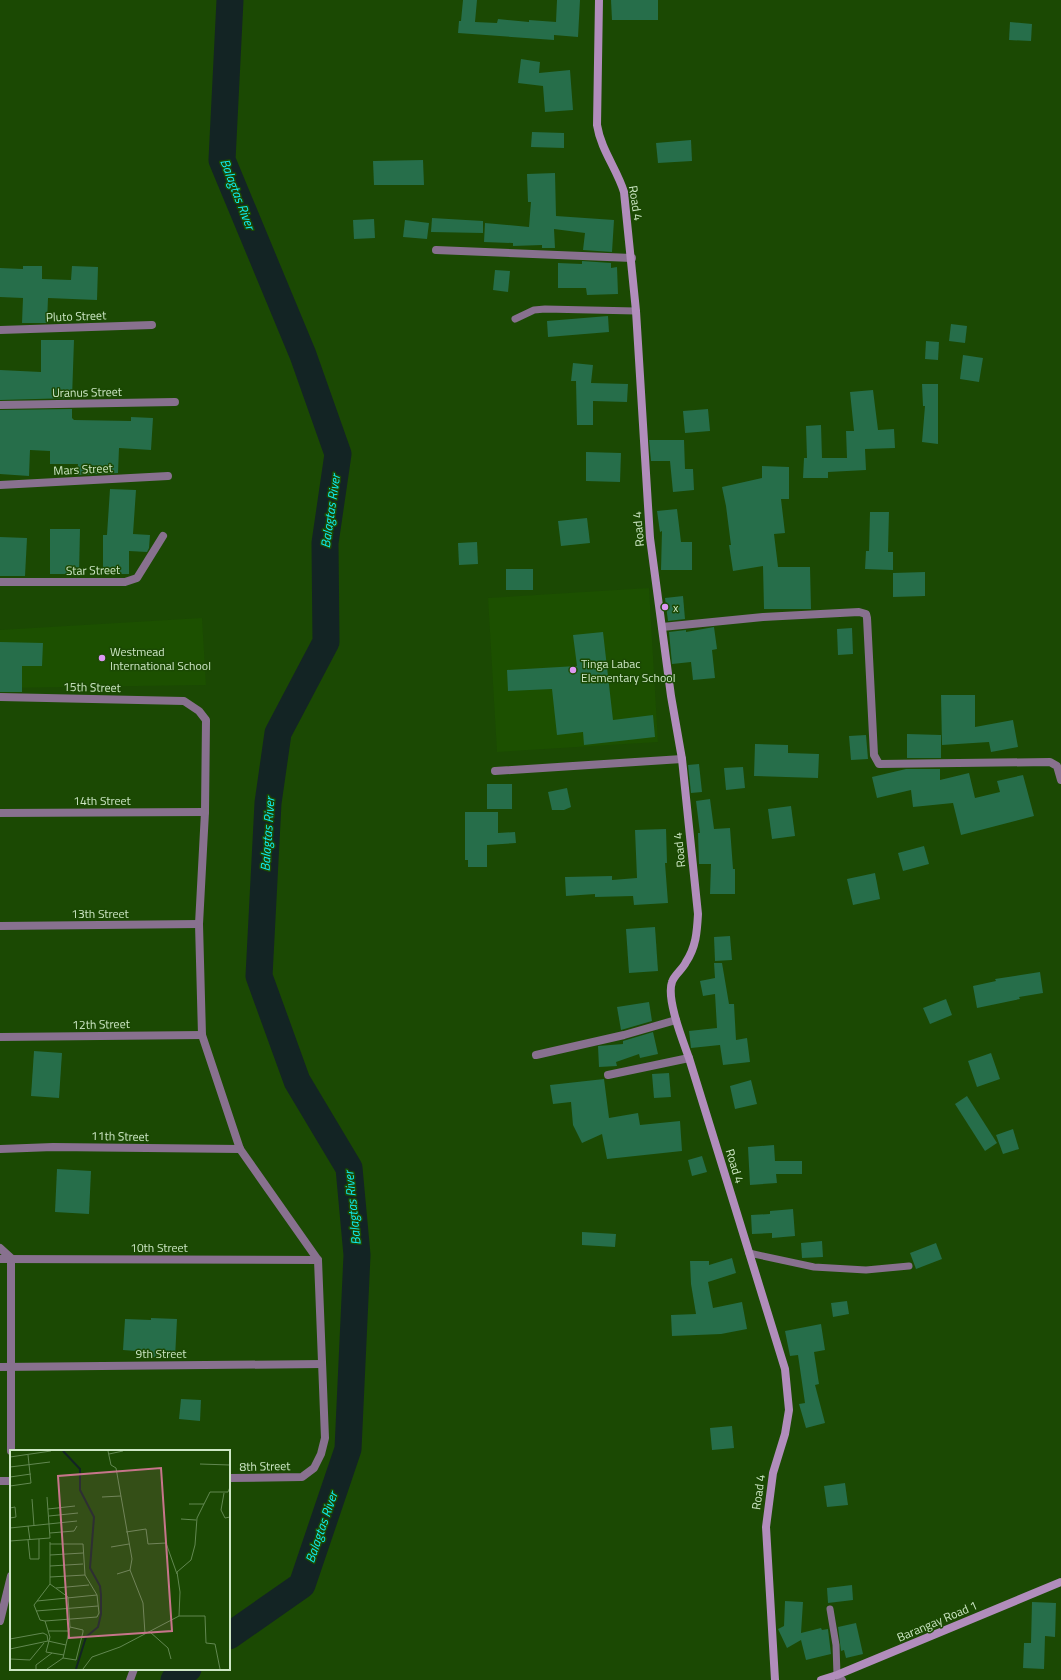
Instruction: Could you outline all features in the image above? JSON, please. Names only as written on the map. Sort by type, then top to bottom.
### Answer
[{"type":"street","name":"Road 4","points":[[599,0],[597,125],[599,140],[620,179],[624,192],[632,258],[636,311],[650,538],[682,759],[698,914],[696,939],[686,962],[672,982],[671,991],[676,1020],[785,1369],[789,1410],[785,1434],[773,1473],[766,1527],[775,1680]]},
{"type":"street","points":[[436,250],[632,258]]},
{"type":"street","name":"Pluto Street","points":[[0,330],[152,326]]},
{"type":"street","name":"Uranus Street","points":[[0,405],[175,402]]},
{"type":"street","name":"Mars Street","points":[[0,485],[168,476]]},
{"type":"street","name":"Star Street","points":[[0,582],[125,582],[137,578],[163,536]]},
{"type":"street","points":[[662,627],[763,617],[859,612],[866,614],[874,755],[879,764],[1050,762],[1057,766],[1061,780]]},
{"type":"street","name":"15th Street","points":[[0,697],[184,701],[199,711],[206,720],[205,812]]},
{"type":"street","points":[[495,771],[682,759]]},
{"type":"street","points":[[205,812],[199,924],[202,1035],[240,1149],[318,1260],[322,1364]]},
{"type":"street","name":"14th Street","points":[[0,813],[205,812]]},
{"type":"street","name":"13th Street","points":[[0,926],[199,924]]},
{"type":"street","points":[[536,1055],[624,1035],[676,1020]]},
{"type":"street","name":"12th Street","points":[[0,1037],[202,1035]]},
{"type":"street","points":[[608,1075],[689,1058]]},
{"type":"street","name":"11th Street","points":[[0,1149],[53,1147],[240,1149]]},
{"type":"street","points":[[0,1248],[11,1258],[11,1450]]},
{"type":"street","name":"10th Street","points":[[0,1259],[318,1260]]},
{"type":"street","name":"9th Street","points":[[0,1367],[322,1364]]},
{"type":"street","name":"8th Street","points":[[230,1478],[302,1477],[314,1468],[321,1454],[325,1438],[322,1364]]},
{"type":"street","points":[[0,1621],[3,1600],[10,1579]]},
{"type":"street","name":"Barangay Road 1","points":[[821,1680],[840,1678],[1061,1582]]},
{"type":"street","points":[[130,1680],[134,1670]]},
{"type":"lane","points":[[515,319],[534,310],[546,308],[636,311]]},
{"type":"lane","points":[[749,1253],[814,1266],[866,1270],[909,1266]]},
{"type":"lane","points":[[830,1609],[840,1678]]},
{"type":"shaded area","name":"Tinga Labac Elementary School","points":[[649,588],[658,742],[497,752],[488,598]]},
{"type":"shaded area","name":"Westmead International School","points":[[202,618],[206,685],[0,688],[0,630]]},
{"type":"building","points":[[463,0],[477,0],[475,22],[497,23],[498,19],[529,22],[529,20],[556,22],[557,0],[580,0],[578,37],[554,35],[554,40],[458,33]]},
{"type":"building","points":[[611,0],[658,0],[658,20],[612,20]]},
{"type":"building","points":[[1010,22],[1032,24],[1031,41],[1009,40]]},
{"type":"building","points":[[521,59],[540,62],[539,73],[570,70],[573,110],[545,112],[543,86],[518,83]]},
{"type":"building","points":[[532,132],[564,133],[564,148],[531,147]]},
{"type":"building","points":[[691,140],[692,161],[658,163],[656,143]]},
{"type":"building","points":[[423,160],[424,185],[374,185],[373,161]]},
{"type":"building","points":[[555,173],[556,216],[614,220],[612,252],[583,250],[585,233],[554,229],[555,248],[542,248],[542,245],[513,246],[513,243],[484,242],[485,223],[529,227],[531,202],[528,202],[527,174]]},
{"type":"building","points":[[432,218],[483,221],[483,233],[431,232]]},
{"type":"building","points":[[374,219],[375,238],[354,239],[353,220]]},
{"type":"building","points":[[405,220],[429,223],[427,239],[403,237]]},
{"type":"building","points":[[582,261],[611,263],[611,268],[617,267],[618,294],[587,295],[586,288],[558,288],[558,263],[582,264]]},
{"type":"building","points":[[23,266],[42,266],[42,279],[71,280],[72,266],[98,267],[97,300],[48,298],[47,323],[22,323],[23,298],[0,297],[0,268],[23,269]]},
{"type":"building","points":[[495,270],[510,271],[508,292],[493,290]]},
{"type":"building","points":[[608,316],[609,332],[548,337],[547,321]]},
{"type":"building","points":[[951,324],[967,326],[965,343],[949,341]]},
{"type":"building","points":[[41,340],[74,340],[72,398],[0,400],[0,370],[41,372]]},
{"type":"building","points":[[926,341],[939,342],[938,360],[925,359]]},
{"type":"building","points":[[963,355],[983,358],[979,382],[960,379]]},
{"type":"building","points":[[573,363],[593,365],[591,383],[628,384],[627,402],[593,401],[593,425],[577,425],[576,381],[571,381]]},
{"type":"building","points":[[922,384],[938,384],[938,444],[922,442],[925,406],[923,406]]},
{"type":"building","points":[[873,390],[878,430],[894,429],[895,448],[865,449],[866,470],[828,472],[828,478],[803,478],[804,458],[807,458],[806,426],[821,425],[822,458],[847,458],[846,431],[854,431],[850,392]]},
{"type":"building","points":[[72,409],[72,418],[74,420],[131,421],[131,417],[153,418],[151,450],[119,448],[118,473],[77,475],[78,464],[50,464],[50,451],[30,450],[29,476],[0,474],[0,410]]},
{"type":"building","points":[[708,409],[710,431],[685,433],[683,411]]},
{"type":"building","points":[[649,440],[684,440],[685,469],[693,469],[694,490],[673,492],[670,461],[651,461]]},
{"type":"building","points":[[586,452],[621,453],[620,482],[586,481]]},
{"type":"building","points":[[762,466],[789,467],[789,499],[781,499],[785,533],[774,534],[778,567],[810,567],[811,609],[764,609],[763,566],[733,571],[726,506],[722,487],[762,478]]},
{"type":"building","points":[[110,489],[136,490],[133,534],[150,535],[149,548],[147,552],[129,551],[129,574],[103,574],[103,535],[107,535]]},
{"type":"building","points":[[677,509],[681,542],[692,542],[692,570],[661,570],[662,531],[660,532],[657,511]]},
{"type":"building","points":[[870,512],[889,512],[888,552],[893,552],[893,570],[865,569],[866,551],[869,551]]},
{"type":"building","points":[[587,518],[590,543],[561,546],[558,521]]},
{"type":"building","points":[[50,529],[80,529],[79,574],[50,574]]},
{"type":"building","points":[[0,537],[27,538],[25,576],[0,576]]},
{"type":"building","points":[[477,542],[478,564],[459,565],[458,543]]},
{"type":"building","points":[[506,569],[533,569],[533,590],[506,590]]},
{"type":"building","points":[[925,572],[925,596],[893,597],[893,573]]},
{"type":"building","points":[[683,596],[685,619],[668,621],[665,598]]},
{"type":"building","points":[[714,627],[717,649],[712,650],[715,678],[693,680],[691,662],[672,664],[669,632],[686,630],[686,632]]},
{"type":"building","points":[[852,628],[853,654],[838,655],[837,629]]},
{"type":"building","points":[[603,632],[613,720],[653,715],[655,737],[584,745],[583,732],[557,735],[552,689],[508,691],[507,670],[577,666],[573,635]]},
{"type":"building","points":[[0,642],[43,643],[42,666],[22,666],[22,692],[0,692]]},
{"type":"building","points":[[941,695],[975,695],[975,727],[1013,720],[1018,747],[991,752],[989,742],[942,745]]},
{"type":"building","points":[[907,734],[941,735],[941,758],[907,758]]},
{"type":"building","points":[[866,735],[868,759],[851,760],[849,736]]},
{"type":"building","points":[[755,744],[788,745],[788,753],[819,754],[818,778],[754,776]]},
{"type":"building","points":[[699,764],[702,792],[691,793],[688,765]]},
{"type":"building","points":[[743,767],[745,788],[726,790],[724,768]]},
{"type":"building","points":[[906,769],[940,769],[940,780],[969,773],[975,798],[1000,792],[997,781],[1023,775],[1034,816],[961,835],[953,803],[913,807],[911,790],[877,798],[872,777]]},
{"type":"building","points":[[487,784],[512,784],[512,809],[487,809]]},
{"type":"building","points":[[567,788],[571,807],[564,810],[552,810],[548,792]]},
{"type":"building","points":[[710,799],[714,829],[730,828],[733,869],[735,869],[735,894],[710,894],[711,864],[699,864],[698,833],[700,833],[696,801]]},
{"type":"building","points":[[791,806],[795,836],[772,839],[768,809]]},
{"type":"building","points":[[465,812],[498,812],[498,833],[515,832],[516,843],[487,845],[487,867],[468,867],[468,860],[465,860]]},
{"type":"building","points":[[666,829],[667,863],[665,863],[668,903],[634,905],[633,896],[595,897],[595,894],[566,896],[565,877],[612,876],[612,880],[637,878],[635,830]]},
{"type":"building","points":[[924,846],[929,864],[903,871],[898,853]]},
{"type":"building","points":[[875,873],[880,899],[853,905],[847,879]]},
{"type":"building","points":[[655,927],[658,971],[629,973],[626,929]]},
{"type":"building","points":[[730,936],[732,960],[715,961],[714,937]]},
{"type":"building","points":[[714,963],[722,963],[729,1004],[734,1004],[736,1040],[747,1038],[750,1062],[723,1065],[720,1045],[691,1048],[689,1031],[717,1028],[715,994],[703,996],[700,981],[715,978]]},
{"type":"building","points":[[1040,972],[1043,993],[1019,997],[1020,999],[977,1008],[973,986],[996,981],[995,979]]},
{"type":"building","points":[[946,999],[952,1015],[930,1024],[923,1008]]},
{"type":"building","points":[[649,1002],[652,1021],[621,1030],[617,1007]]},
{"type":"building","points":[[653,1032],[658,1054],[640,1058],[639,1054],[616,1062],[617,1066],[599,1067],[598,1046],[623,1044],[623,1041]]},
{"type":"building","points":[[34,1051],[62,1053],[59,1098],[31,1096]]},
{"type":"building","points":[[991,1053],[1000,1079],[977,1087],[968,1061]]},
{"type":"building","points":[[669,1073],[671,1097],[654,1098],[652,1074]]},
{"type":"building","points":[[604,1079],[609,1118],[638,1113],[640,1125],[680,1121],[682,1151],[607,1159],[602,1134],[582,1143],[573,1125],[571,1102],[553,1104],[550,1085]]},
{"type":"building","points":[[751,1080],[757,1104],[735,1109],[730,1086]]},
{"type":"building","points":[[967,1096],[997,1143],[985,1151],[955,1104]]},
{"type":"building","points":[[1013,1129],[1019,1149],[1003,1154],[996,1135]]},
{"type":"building","points":[[774,1145],[775,1161],[802,1161],[802,1174],[776,1174],[777,1183],[750,1185],[748,1147]]},
{"type":"building","points":[[702,1156],[707,1172],[692,1176],[688,1160]]},
{"type":"building","points":[[57,1169],[91,1171],[89,1214],[55,1212]]},
{"type":"building","points":[[793,1209],[795,1236],[772,1238],[772,1233],[752,1234],[751,1215],[770,1214],[770,1211]]},
{"type":"building","points":[[582,1232],[616,1234],[615,1247],[582,1245]]},
{"type":"building","points":[[822,1241],[823,1257],[802,1258],[801,1243]]},
{"type":"building","points":[[936,1243],[942,1259],[916,1269],[910,1253]]},
{"type":"building","points":[[732,1258],[736,1273],[708,1282],[713,1308],[742,1302],[747,1329],[721,1334],[672,1336],[671,1315],[696,1314],[691,1284],[690,1261],[709,1261],[709,1265]]},
{"type":"building","points":[[847,1301],[849,1314],[833,1317],[831,1303]]},
{"type":"building","points":[[151,1318],[177,1319],[175,1358],[149,1357],[149,1352],[123,1350],[125,1319],[151,1320]]},
{"type":"building","points":[[821,1324],[825,1350],[814,1352],[819,1384],[815,1385],[825,1423],[806,1428],[799,1404],[805,1403],[798,1355],[790,1356],[785,1331]]},
{"type":"building","points":[[181,1399],[201,1400],[200,1421],[179,1419]]},
{"type":"building","points":[[732,1426],[734,1448],[712,1450],[710,1428]]},
{"type":"building","points":[[845,1483],[848,1505],[827,1507],[824,1486]]},
{"type":"building","points":[[852,1585],[853,1600],[828,1603],[827,1588]]},
{"type":"building","points":[[785,1601],[803,1602],[801,1633],[821,1628],[822,1630],[828,1629],[831,1654],[806,1660],[801,1640],[787,1648],[778,1629],[784,1626]]},
{"type":"building","points":[[1032,1602],[1056,1603],[1055,1637],[1045,1636],[1044,1669],[1023,1668],[1024,1643],[1031,1643]]},
{"type":"building","points":[[856,1623],[863,1654],[846,1658],[844,1650],[841,1651],[838,1627]]},
{"type":"waterway","name":"Balagtas River","points":[[230,0],[222,160],[303,355],[338,454],[325,543],[326,642],[278,733],[268,803],[259,976],[297,1081],[349,1168],[357,1255],[348,1449],[302,1585],[230,1635]]},
{"type":"waterway","name":"Balagtas River","points":[[174,1680],[187,1670]]},
{"type":"place","name":"x","points":[[665,607]]},
{"type":"place","name":"Westmead International School","points":[[102,658]]},
{"type":"place","name":"Tinga Labac Elementary School","points":[[573,670]]}]
